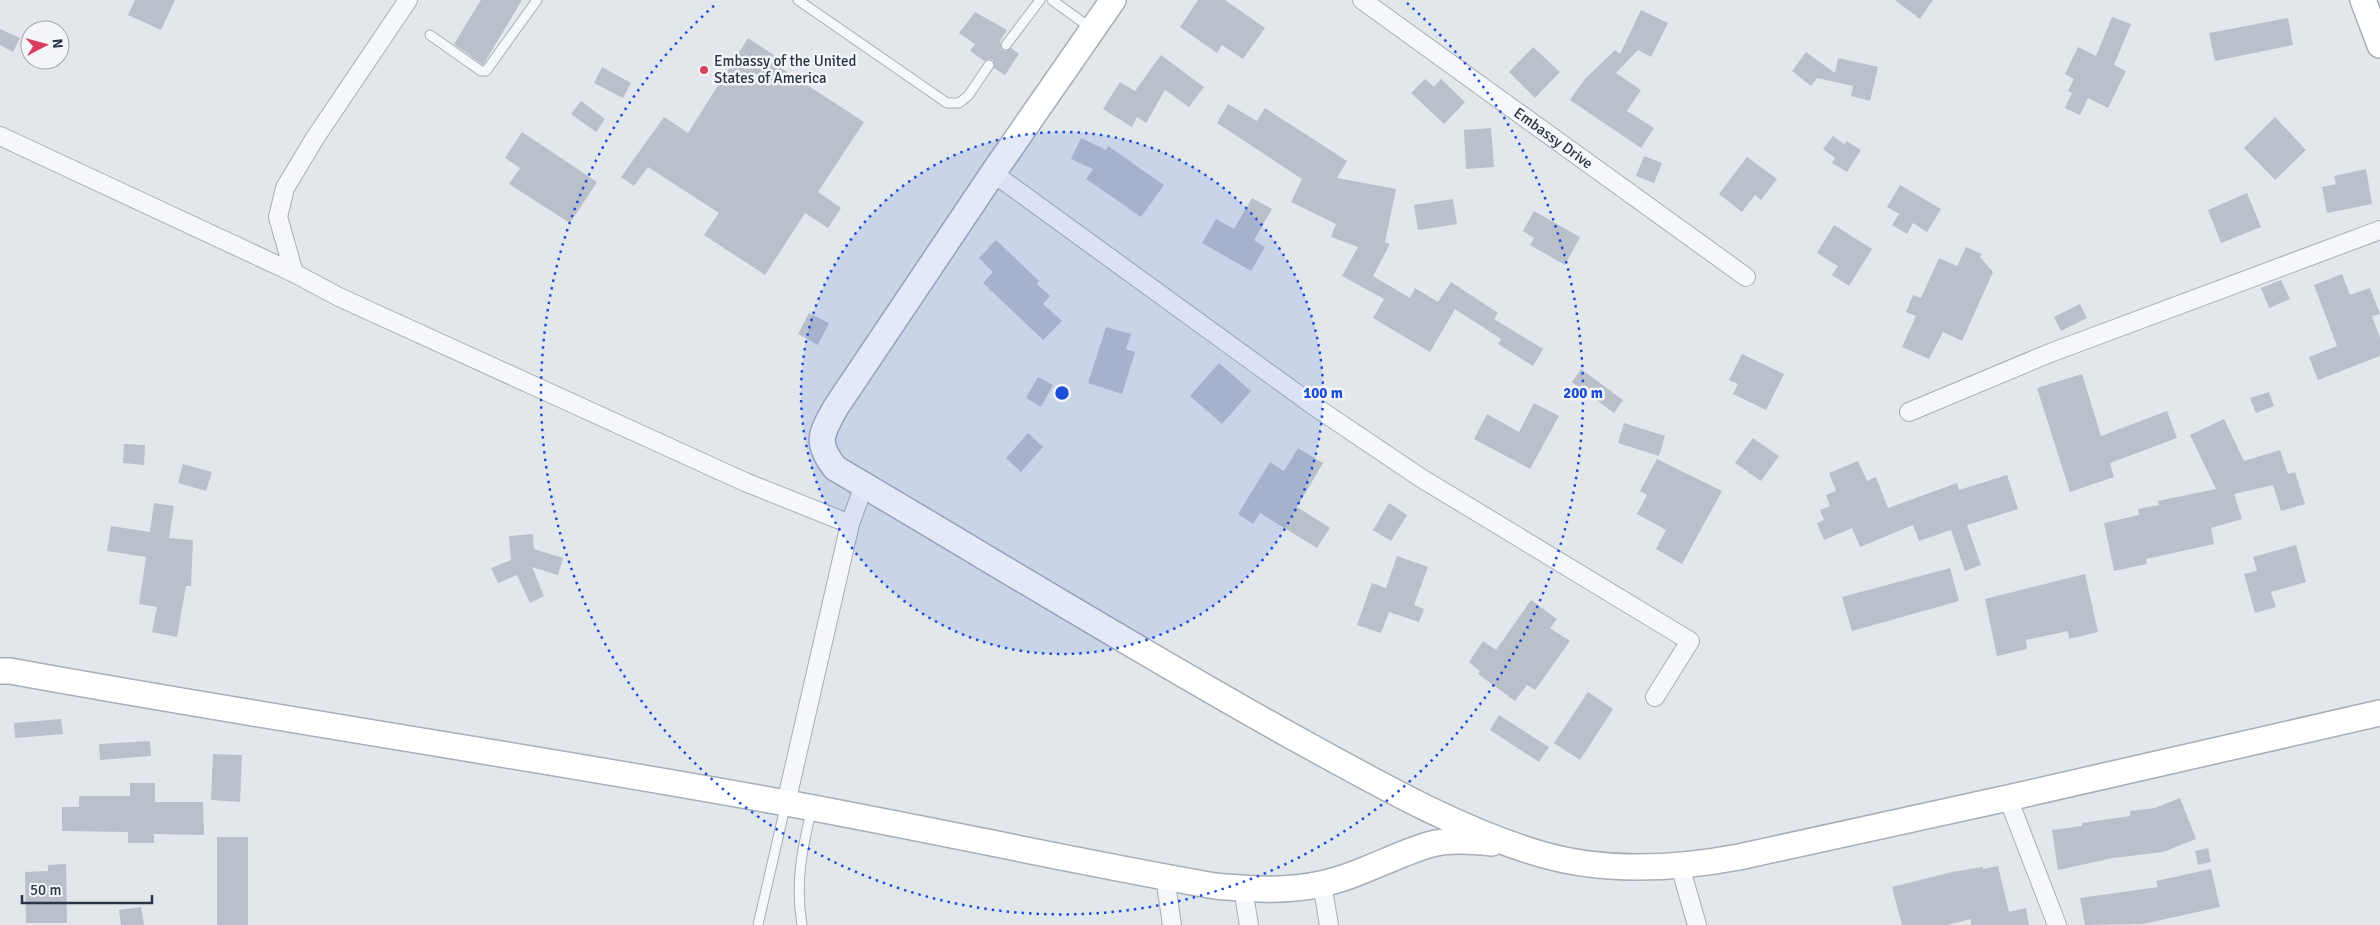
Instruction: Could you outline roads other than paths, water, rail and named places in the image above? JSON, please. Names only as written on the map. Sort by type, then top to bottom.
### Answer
[{"type":"street","points":[[294,273],[278,217],[285,188],[315,138],[408,0]]},
{"type":"street","points":[[1113,0],[993,173],[836,407],[824,429],[820,443],[825,456],[835,468],[1187,677],[1310,746],[1450,819],[1545,856],[1575,861],[1654,868],[1739,857],[2380,713]]},
{"type":"street","name":"Embassy Drive","points":[[1362,0],[1746,277]]},
{"type":"street","points":[[2363,0],[2379,37]]},
{"type":"street","points":[[0,136],[294,273],[339,297],[745,482],[850,524]]},
{"type":"street","points":[[993,173],[1314,406],[1421,478],[1690,642],[1655,697]]},
{"type":"street","points":[[1910,412],[2050,353],[2380,230]]},
{"type":"street","points":[[786,803],[850,524],[864,485]]},
{"type":"street","points":[[0,671],[786,803],[1165,877],[1243,889],[1291,890],[1322,884],[1363,872],[1417,849],[1438,843],[1471,840],[1515,845]]},
{"type":"street","points":[[2008,798],[2057,925]]},
{"type":"street","points":[[1417,849],[1423,827],[1420,803]]},
{"type":"street","points":[[1680,866],[1697,925]]},
{"type":"street","points":[[1165,877],[1172,925]]},
{"type":"street","points":[[1322,884],[1328,925]]},
{"type":"street","points":[[1243,889],[1249,925]]},
{"type":"lane","points":[[430,35],[481,71],[486,71],[537,0]]},
{"type":"lane","points":[[798,0],[947,102],[959,103],[968,96],[989,65]]},
{"type":"lane","points":[[1006,45],[1040,0]]},
{"type":"lane","points":[[1052,0],[1092,29]]},
{"type":"lane","points":[[758,925],[786,803]]},
{"type":"lane","points":[[802,925],[799,906],[800,858],[812,808]]},
{"type":"place","name":"Embassy of the United States of America","points":[[704,70]]}]
